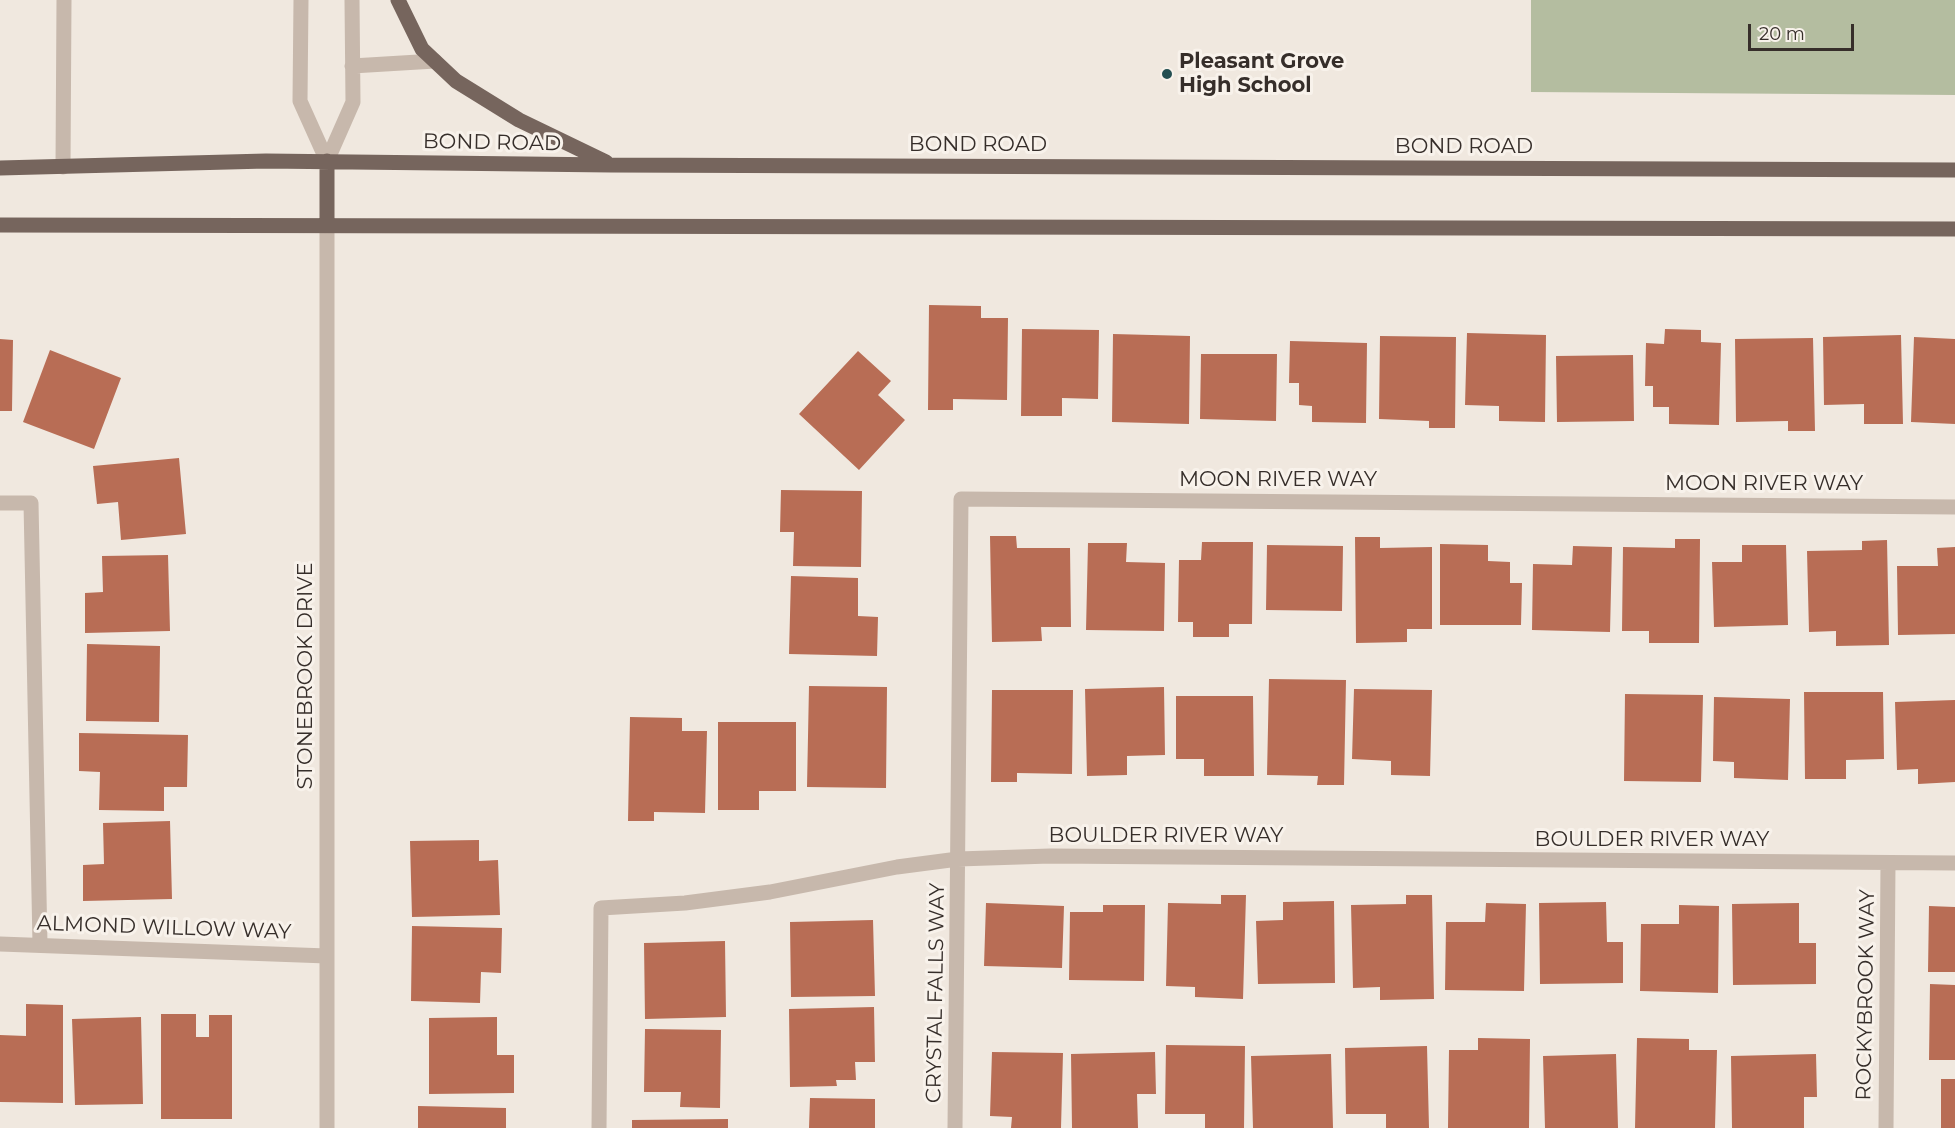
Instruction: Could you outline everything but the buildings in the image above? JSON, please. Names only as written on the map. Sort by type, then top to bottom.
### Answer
[{"type":"main road","points":[[398,0],[422,49],[456,81],[519,120],[611,165]]},
{"type":"main road","name":"BOND ROAD","points":[[0,168],[327,161],[611,165],[1955,170]]},
{"type":"main road","points":[[327,161],[327,224]]},
{"type":"main road","points":[[0,225],[1955,229]]},
{"type":"street","points":[[63,167],[64,0]]},
{"type":"street","points":[[301,0],[300,101],[327,161]]},
{"type":"street","points":[[327,161],[353,102],[352,0]]},
{"type":"street","points":[[352,66],[435,61]]},
{"type":"street","name":"STONEBROOK DRIVE","points":[[327,224],[327,1128]]},
{"type":"street","name":"MOON RIVER WAY","points":[[958,859],[961,498],[1955,507]]},
{"type":"street","points":[[0,503],[31,503],[40,944]]},
{"type":"street","name":"BOULDER RIVER WAY","points":[[599,1128],[601,908],[685,903],[770,892],[897,867],[958,859],[1050,856],[1955,863]]},
{"type":"street","name":"CRYSTAL FALLS WAY","points":[[955,1128],[958,859]]},
{"type":"street","name":"ROCKYBROOK WAY","points":[[1886,1128],[1888,863]]},
{"type":"street","name":"ALMOND WILLOW WAY","points":[[0,944],[327,956]]},
{"type":"green space","points":[[1531,0],[1955,0],[1955,95],[1531,92]]},
{"type":"place","name":"Pleasant Grove High School","points":[[1167,74]]}]
